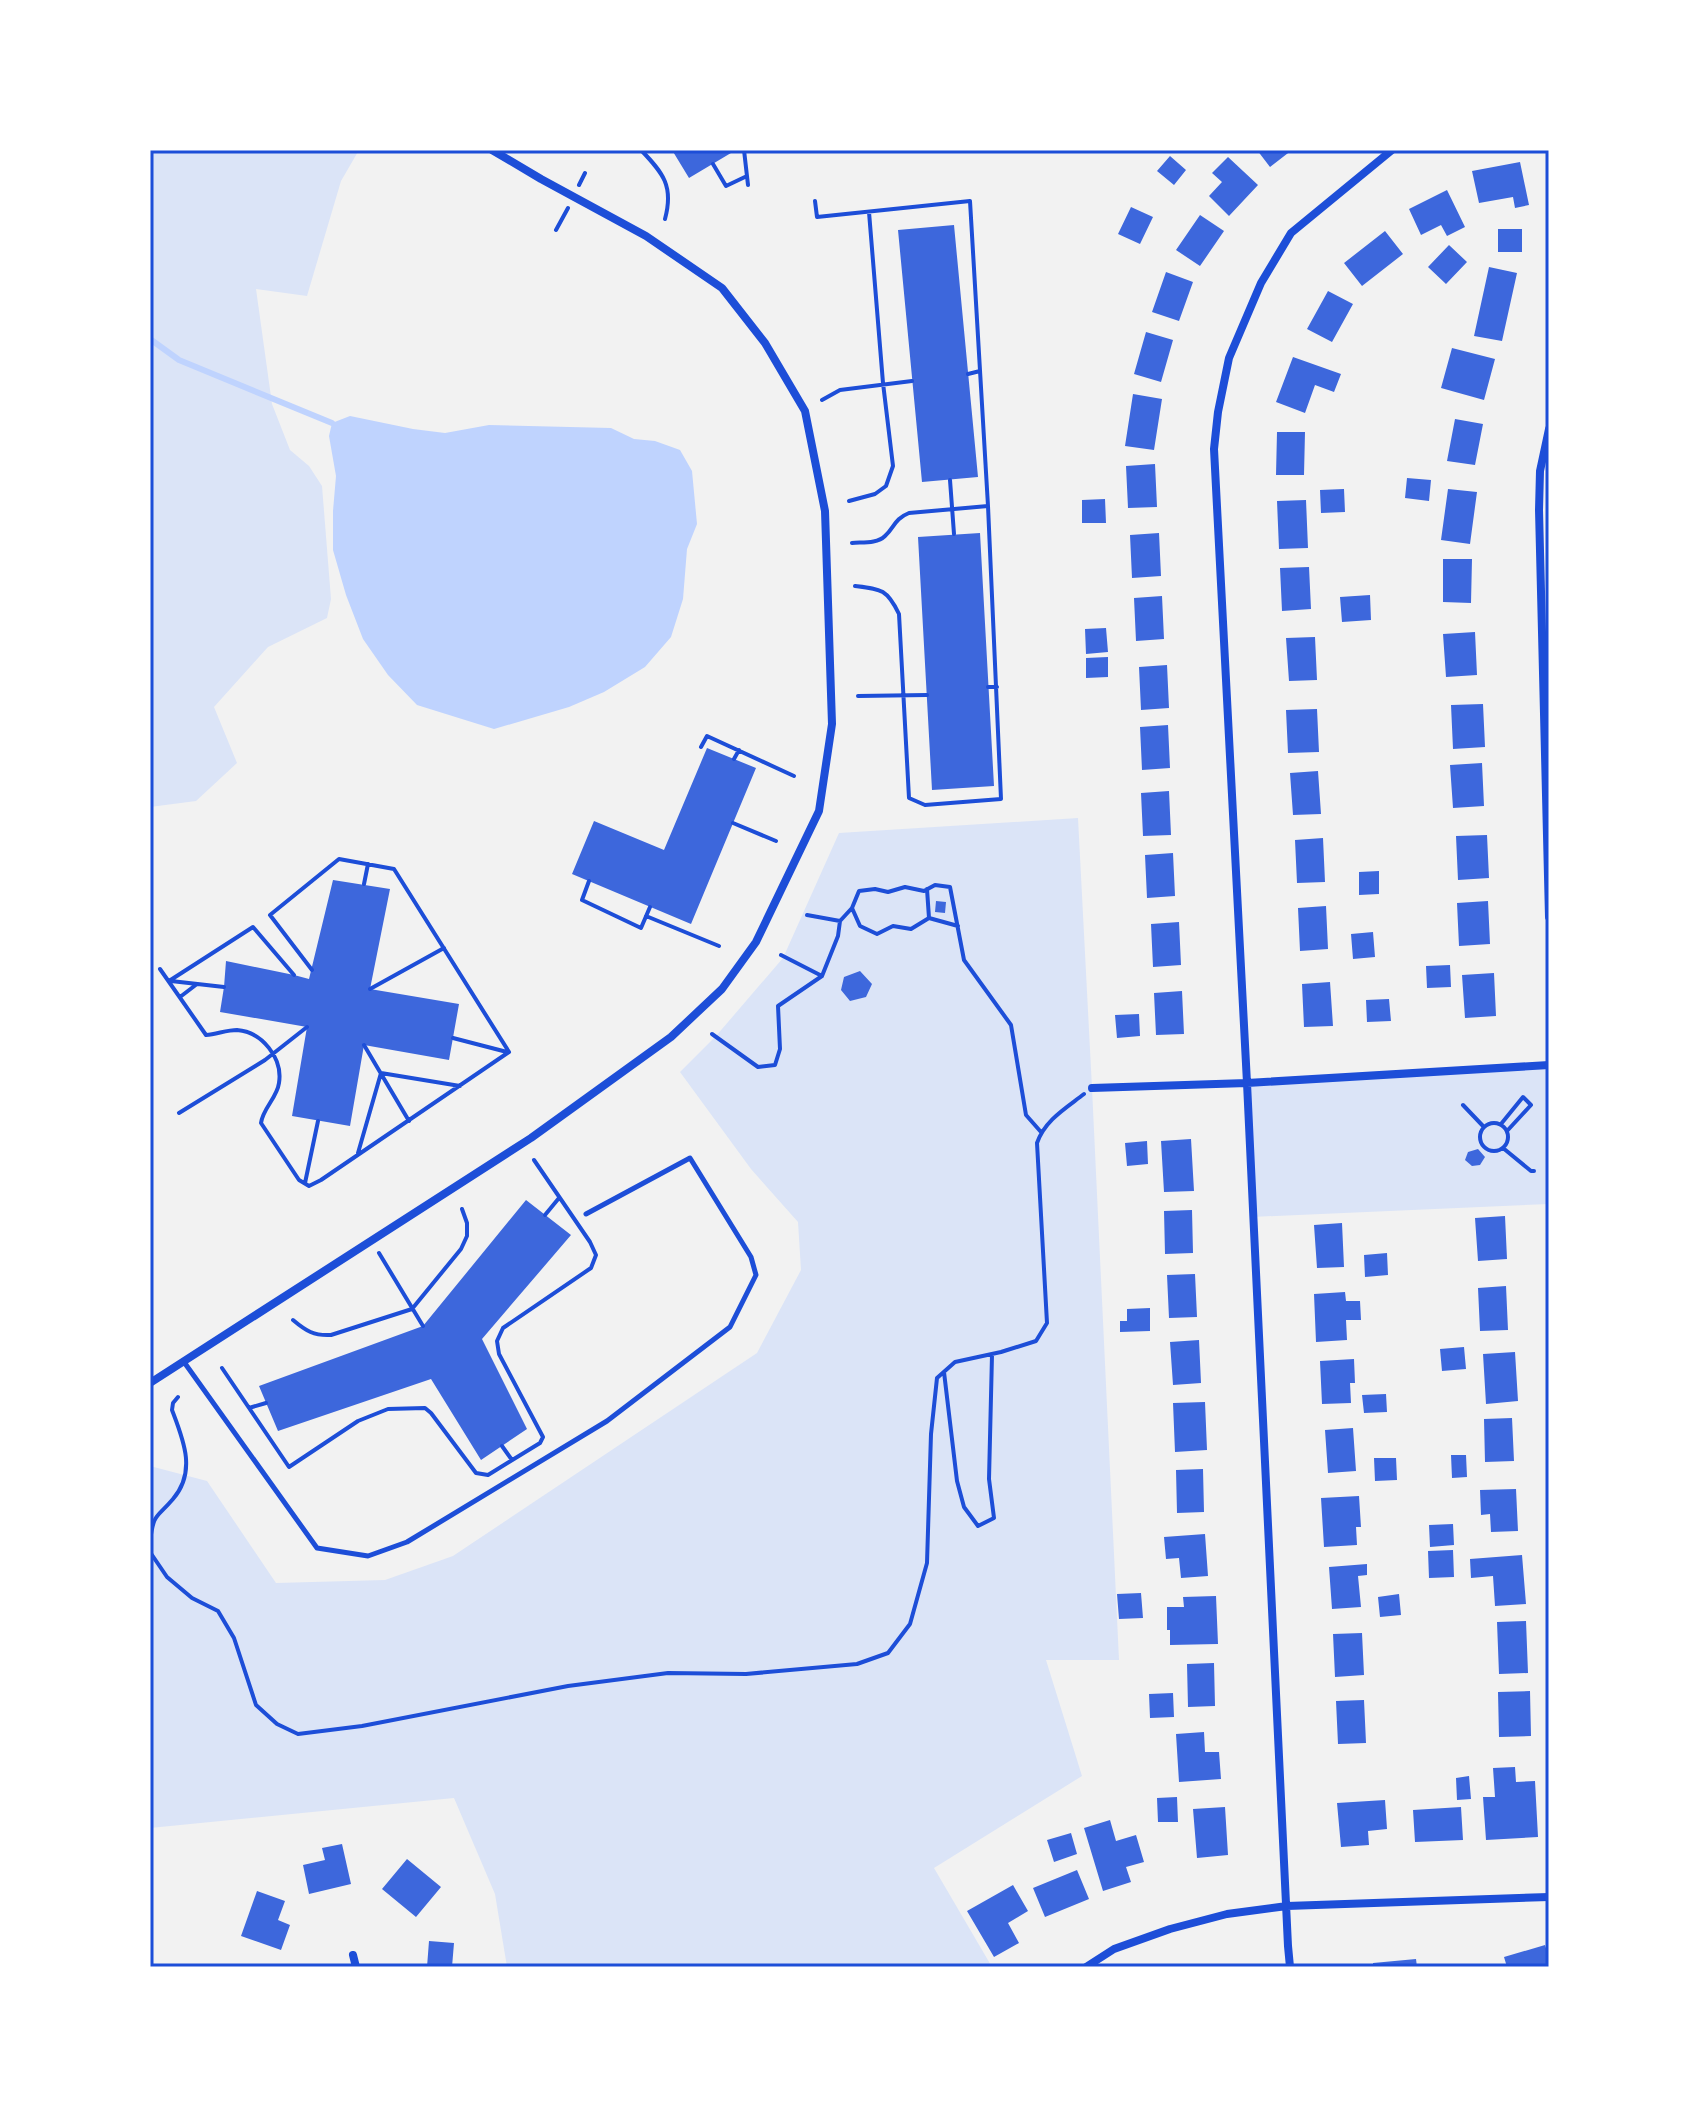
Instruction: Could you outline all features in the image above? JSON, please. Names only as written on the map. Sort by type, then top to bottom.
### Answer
[{"type":"street","points":[[150,1383],[531,1138],[671,1037],[722,989],[756,942],[819,811],[832,724],[825,511],[805,411],[765,343],[722,288],[646,236],[492,150]]},
{"type":"street","points":[[1290,1967],[1214,449],[1225,372],[1233,345],[1261,283],[1291,233],[1392,150]]},
{"type":"street","points":[[1549,429],[1540,471],[1539,510],[1549,917]]},
{"type":"street","points":[[1092,1088],[1247,1083],[1549,1065]]},
{"type":"street","points":[[1086,1967],[1114,1949],[1170,1929],[1227,1914],[1287,1906],[1549,1897]]},
{"type":"street","points":[[353,1955],[356,1967]]},
{"type":"lane","points":[[183,1361],[317,1548],[368,1556],[407,1542],[607,1421],[632,1402],[730,1327],[756,1275],[751,1257],[690,1158],[586,1214]]},
{"type":"path","points":[[641,150],[662,173],[668,191],[665,219]]},
{"type":"path","points":[[744,150],[748,185]]},
{"type":"path","points":[[713,164],[726,186],[747,176]]},
{"type":"path","points":[[815,201],[817,217],[970,201],[1001,799],[925,805],[909,798],[899,614],[890,597],[881,589],[855,586]]},
{"type":"path","points":[[849,501],[875,494],[886,486],[893,466],[869,212]]},
{"type":"path","points":[[968,374],[980,371]]},
{"type":"path","points":[[822,400],[840,390],[912,381]]},
{"type":"path","points":[[950,480],[954,534]]},
{"type":"path","points":[[852,543],[884,538],[894,522],[909,513],[988,506]]},
{"type":"path","points":[[988,687],[997,687]]},
{"type":"path","points":[[858,696],[927,695]]},
{"type":"path","points":[[701,747],[707,736],[794,776]]},
{"type":"path","points":[[734,759],[739,750]]},
{"type":"path","points":[[733,823],[776,841]]},
{"type":"path","points":[[312,970],[270,915],[339,859],[394,869],[509,1052]]},
{"type":"path","points":[[364,884],[368,864]]},
{"type":"path","points":[[589,881],[582,900],[641,928],[650,907]]},
{"type":"path","points":[[712,1034],[758,1067],[775,1065],[780,1049],[778,1006],[822,976],[838,936],[840,921],[852,908],[859,891],[875,889],[888,892],[905,887],[924,891],[935,885],[950,887],[964,960],[1011,1025],[1026,1115],[1041,1132]]},
{"type":"path","points":[[927,889],[929,918]]},
{"type":"path","points":[[852,908],[860,926],[877,934],[893,926],[911,929],[929,918],[958,926]]},
{"type":"path","points":[[807,915],[840,921]]},
{"type":"path","points":[[646,916],[719,946]]},
{"type":"path","points":[[169,981],[253,927],[294,975]]},
{"type":"path","points":[[370,989],[444,948]]},
{"type":"path","points":[[781,955],[822,976]]},
{"type":"path","points":[[160,969],[206,1035],[233,1030],[253,1032],[273,1053],[279,1084],[261,1123],[299,1180],[309,1186],[509,1052]]},
{"type":"path","points":[[169,981],[224,987]]},
{"type":"path","points":[[180,997],[198,983]]},
{"type":"path","points":[[179,1113],[273,1053],[307,1027]]},
{"type":"path","points":[[453,1038],[509,1052]]},
{"type":"path","points":[[364,1045],[409,1121]]},
{"type":"path","points":[[381,1073],[460,1086]]},
{"type":"path","points":[[358,1155],[381,1073]]},
{"type":"path","points":[[150,1552],[167,1577],[192,1598],[218,1611],[234,1638],[256,1705],[277,1724],[298,1734],[362,1726],[568,1686],[668,1673],[746,1674],[857,1664],[888,1653],[910,1624],[927,1563],[931,1434],[937,1378],[955,1362],[1036,1341],[1047,1323],[1037,1143],[1041,1132],[1054,1117],[1092,1088]]},
{"type":"path","points":[[1501,1124],[1523,1097],[1531,1105],[1507,1131]]},
{"type":"path","points":[[1463,1105],[1484,1127]]},
{"type":"path","points":[[305,1183],[318,1121]]},
{"type":"path","points":[[1492,1123],[1501,1124],[1507,1131],[1508,1140],[1503,1148],[1494,1151],[1481,1140],[1481,1131],[1492,1123]]},
{"type":"path","points":[[1481,1152],[1486,1147]]},
{"type":"path","points":[[1503,1148],[1534,1171]]},
{"type":"path","points":[[222,1368],[289,1467],[358,1421],[388,1409],[425,1408],[476,1473],[488,1475],[540,1443],[543,1437],[499,1354],[497,1341],[503,1328],[591,1268],[596,1255],[534,1160]]},
{"type":"path","points":[[545,1215],[559,1198]]},
{"type":"path","points":[[293,1320],[317,1336],[331,1335],[412,1309],[461,1249],[467,1236],[462,1209]]},
{"type":"path","points":[[373,1240],[423,1326]]},
{"type":"path","points":[[944,1372],[957,1481],[964,1507],[978,1526],[994,1518],[989,1479],[992,1354]]},
{"type":"path","points":[[150,1541],[153,1519],[176,1497],[185,1475],[187,1452],[172,1410],[178,1397]]},
{"type":"path","points":[[249,1408],[266,1403]]},
{"type":"path","points":[[502,1446],[512,1460]]},
{"type":"shaded area","points":[[150,150],[359,150],[341,181],[307,296],[256,289],[272,404],[290,450],[309,466],[322,486],[331,599],[327,618],[268,647],[214,707],[237,763],[196,801],[150,807]]},
{"type":"shaded area","points":[[1078,818],[1119,1660],[1046,1660],[1082,1776],[934,1868],[992,1967],[507,1967],[495,1894],[454,1798],[150,1828],[150,1466],[207,1481],[276,1583],[385,1580],[453,1556],[757,1353],[801,1270],[798,1222],[751,1169],[680,1072],[716,1036],[783,958],[839,833]]},
{"type":"shaded area","points":[[1549,1065],[1549,1204],[1252,1217],[1247,1083]]},
{"type":"water","points":[[350,416],[445,433],[489,425],[611,428],[634,439],[655,441],[680,450],[692,471],[697,524],[687,549],[683,599],[671,637],[645,667],[604,692],[569,707],[494,729],[417,705],[388,675],[363,639],[333,550],[336,476],[329,436],[332,423]]},
{"type":"building","points":[[672,150],[736,150],[689,178]]},
{"type":"building","points":[[1257,150],[1292,150],[1270,167]]},
{"type":"building","points":[[1170,156],[1186,170],[1174,185],[1157,171]]},
{"type":"building","points":[[1228,157],[1258,185],[1229,216],[1209,196],[1222,182],[1212,173]]},
{"type":"building","points":[[1520,162],[1529,205],[1515,208],[1513,197],[1479,203],[1472,171]]},
{"type":"building","points":[[1447,190],[1465,227],[1447,236],[1441,225],[1421,235],[1409,209]]},
{"type":"building","points":[[1131,207],[1153,217],[1140,244],[1118,234]]},
{"type":"building","points":[[1200,215],[1224,231],[1200,266],[1176,250]]},
{"type":"building","points":[[954,225],[978,477],[922,482],[898,230]]},
{"type":"building","points":[[1498,229],[1522,229],[1522,252],[1498,252]]},
{"type":"building","points":[[1385,231],[1403,254],[1362,286],[1344,263]]},
{"type":"building","points":[[1449,245],[1467,262],[1446,284],[1428,267]]},
{"type":"building","points":[[1489,267],[1517,273],[1502,341],[1474,336]]},
{"type":"building","points":[[1166,272],[1193,282],[1179,321],[1152,312]]},
{"type":"building","points":[[1328,291],[1353,304],[1332,342],[1307,329]]},
{"type":"building","points":[[1146,332],[1173,340],[1161,382],[1134,374]]},
{"type":"building","points":[[1452,348],[1495,359],[1484,400],[1441,388]]},
{"type":"building","points":[[1293,357],[1341,374],[1334,392],[1315,385],[1305,413],[1276,402]]},
{"type":"building","points":[[1133,394],[1162,399],[1154,450],[1125,446]]},
{"type":"building","points":[[1455,419],[1483,424],[1475,465],[1447,461]]},
{"type":"building","points":[[1277,432],[1305,432],[1304,475],[1276,475]]},
{"type":"building","points":[[1155,464],[1157,507],[1128,508],[1126,466]]},
{"type":"building","points":[[1407,478],[1431,480],[1429,501],[1405,498]]},
{"type":"building","points":[[1344,489],[1345,512],[1321,513],[1320,490]]},
{"type":"building","points":[[1448,489],[1477,492],[1470,544],[1441,540]]},
{"type":"building","points":[[1105,499],[1106,523],[1082,523],[1082,500]]},
{"type":"building","points":[[1306,500],[1308,548],[1279,549],[1277,501]]},
{"type":"building","points":[[980,533],[994,786],[932,790],[918,537]]},
{"type":"building","points":[[1159,533],[1161,576],[1132,578],[1130,535]]},
{"type":"building","points":[[1443,559],[1472,559],[1471,603],[1443,602]]},
{"type":"building","points":[[1309,567],[1311,609],[1282,611],[1280,568]]},
{"type":"building","points":[[1370,595],[1371,620],[1342,622],[1340,597]]},
{"type":"building","points":[[1162,596],[1164,639],[1136,641],[1134,598]]},
{"type":"building","points":[[1106,628],[1108,652],[1086,654],[1085,629]]},
{"type":"building","points":[[1475,632],[1477,675],[1446,677],[1443,634]]},
{"type":"building","points":[[1315,637],[1317,680],[1289,681],[1286,638]]},
{"type":"building","points":[[1108,657],[1108,677],[1086,678],[1086,658]]},
{"type":"building","points":[[1167,665],[1169,708],[1141,710],[1139,667]]},
{"type":"building","points":[[1483,704],[1485,747],[1453,749],[1451,705]]},
{"type":"building","points":[[1317,709],[1319,752],[1288,753],[1286,710]]},
{"type":"building","points":[[1168,725],[1170,768],[1142,770],[1140,727]]},
{"type":"building","points":[[707,748],[756,768],[691,924],[572,874],[594,821],[664,850]]},
{"type":"building","points":[[1482,763],[1484,806],[1453,808],[1450,765]]},
{"type":"building","points":[[1318,771],[1321,814],[1293,815],[1290,773]]},
{"type":"building","points":[[1169,791],[1171,835],[1143,836],[1141,793]]},
{"type":"building","points":[[1487,835],[1489,878],[1458,880],[1456,836]]},
{"type":"building","points":[[1323,838],[1325,882],[1297,883],[1295,840]]},
{"type":"building","points":[[1173,853],[1175,896],[1147,898],[1145,855]]},
{"type":"building","points":[[1379,871],[1379,894],[1359,895],[1359,872]]},
{"type":"building","points":[[333,880],[390,889],[370,989],[459,1004],[449,1060],[364,1045],[350,1126],[292,1116],[307,1027],[220,1012],[226,961],[309,979]]},
{"type":"building","points":[[936,901],[946,902],[945,913],[935,912]]},
{"type":"building","points":[[1488,901],[1490,944],[1459,946],[1457,903]]},
{"type":"building","points":[[1326,906],[1328,949],[1300,951],[1298,908]]},
{"type":"building","points":[[1179,922],[1181,965],[1153,967],[1151,924]]},
{"type":"building","points":[[1373,932],[1375,957],[1353,959],[1351,934]]},
{"type":"building","points":[[1450,965],[1451,987],[1427,988],[1426,966]]},
{"type":"building","points":[[860,971],[872,984],[866,997],[850,1001],[841,990],[844,977]]},
{"type":"building","points":[[1494,973],[1496,1016],[1465,1018],[1462,975]]},
{"type":"building","points":[[1330,982],[1333,1026],[1304,1027],[1302,984]]},
{"type":"building","points":[[1182,991],[1184,1034],[1156,1035],[1154,993]]},
{"type":"building","points":[[1389,999],[1391,1021],[1367,1022],[1366,1000]]},
{"type":"building","points":[[1139,1014],[1140,1036],[1117,1038],[1115,1015]]},
{"type":"building","points":[[1191,1139],[1194,1191],[1164,1192],[1161,1141]]},
{"type":"building","points":[[1147,1141],[1148,1164],[1127,1166],[1125,1143]]},
{"type":"building","points":[[1478,1149],[1485,1157],[1480,1165],[1472,1166],[1465,1160],[1468,1152]]},
{"type":"building","points":[[526,1200],[571,1235],[482,1339],[527,1429],[481,1460],[431,1379],[278,1431],[259,1386],[423,1326]]},
{"type":"building","points":[[1192,1210],[1193,1253],[1165,1254],[1164,1211]]},
{"type":"building","points":[[1505,1216],[1507,1259],[1478,1261],[1475,1218]]},
{"type":"building","points":[[1342,1223],[1344,1267],[1317,1268],[1314,1225]]},
{"type":"building","points":[[1387,1253],[1388,1275],[1365,1277],[1364,1255]]},
{"type":"building","points":[[1195,1274],[1197,1317],[1169,1318],[1167,1275]]},
{"type":"building","points":[[1506,1286],[1508,1330],[1480,1331],[1478,1288]]},
{"type":"building","points":[[1345,1292],[1346,1301],[1360,1301],[1361,1320],[1346,1320],[1347,1340],[1316,1342],[1314,1294]]},
{"type":"building","points":[[1150,1308],[1150,1331],[1120,1332],[1120,1321],[1127,1321],[1127,1309]]},
{"type":"building","points":[[1199,1340],[1201,1383],[1173,1385],[1170,1342]]},
{"type":"building","points":[[1464,1347],[1466,1369],[1442,1371],[1440,1349]]},
{"type":"building","points":[[1515,1352],[1518,1401],[1486,1404],[1483,1354]]},
{"type":"building","points":[[1354,1359],[1355,1383],[1350,1383],[1351,1403],[1322,1404],[1320,1361]]},
{"type":"building","points":[[1386,1394],[1387,1412],[1364,1413],[1362,1395]]},
{"type":"building","points":[[1205,1402],[1207,1450],[1175,1452],[1173,1403]]},
{"type":"building","points":[[1512,1418],[1514,1461],[1485,1462],[1484,1419]]},
{"type":"building","points":[[1353,1428],[1356,1471],[1328,1473],[1325,1430]]},
{"type":"building","points":[[1451,1455],[1466,1455],[1467,1477],[1452,1478]]},
{"type":"building","points":[[1374,1458],[1396,1458],[1397,1480],[1375,1481]]},
{"type":"building","points":[[1203,1469],[1204,1512],[1177,1513],[1176,1470]]},
{"type":"building","points":[[1516,1489],[1518,1531],[1491,1532],[1490,1514],[1481,1515],[1480,1490]]},
{"type":"building","points":[[1359,1496],[1361,1527],[1356,1527],[1357,1545],[1324,1547],[1321,1498]]},
{"type":"building","points":[[1453,1524],[1454,1545],[1430,1547],[1429,1525]]},
{"type":"building","points":[[1205,1534],[1208,1576],[1181,1578],[1179,1558],[1166,1559],[1164,1537]]},
{"type":"building","points":[[1453,1550],[1454,1577],[1429,1578],[1428,1551]]},
{"type":"building","points":[[1522,1555],[1526,1604],[1495,1606],[1493,1576],[1471,1578],[1470,1559]]},
{"type":"building","points":[[1367,1564],[1367,1575],[1358,1576],[1361,1607],[1332,1609],[1329,1567]]},
{"type":"building","points":[[1141,1593],[1143,1618],[1119,1619],[1117,1594]]},
{"type":"building","points":[[1399,1594],[1401,1615],[1380,1617],[1378,1597]]},
{"type":"building","points":[[1216,1596],[1218,1644],[1170,1645],[1167,1607],[1184,1607],[1183,1597]]},
{"type":"building","points":[[1526,1621],[1528,1673],[1499,1674],[1497,1622]]},
{"type":"building","points":[[1362,1633],[1364,1675],[1335,1677],[1333,1634]]},
{"type":"building","points":[[1214,1663],[1215,1706],[1188,1707],[1187,1664]]},
{"type":"building","points":[[1530,1691],[1531,1736],[1499,1737],[1498,1692]]},
{"type":"building","points":[[1173,1693],[1174,1717],[1150,1718],[1149,1694]]},
{"type":"building","points":[[1364,1700],[1366,1743],[1338,1744],[1336,1701]]},
{"type":"building","points":[[1204,1732],[1205,1752],[1219,1752],[1221,1779],[1179,1782],[1176,1734]]},
{"type":"building","points":[[1515,1767],[1516,1782],[1535,1781],[1538,1837],[1486,1840],[1483,1797],[1495,1797],[1493,1768]]},
{"type":"building","points":[[1469,1776],[1471,1799],[1457,1800],[1456,1778]]},
{"type":"building","points":[[1177,1797],[1178,1822],[1158,1822],[1157,1798]]},
{"type":"building","points":[[1385,1800],[1387,1829],[1368,1831],[1369,1845],[1341,1847],[1337,1803]]},
{"type":"building","points":[[1225,1807],[1228,1855],[1197,1858],[1193,1809]]},
{"type":"building","points":[[1461,1807],[1463,1840],[1415,1842],[1413,1810]]},
{"type":"building","points":[[1110,1820],[1116,1841],[1136,1835],[1144,1862],[1126,1867],[1131,1882],[1103,1891],[1084,1828]]},
{"type":"building","points":[[1071,1833],[1077,1854],[1054,1862],[1047,1840]]},
{"type":"building","points":[[342,1844],[351,1884],[309,1894],[303,1865],[325,1860],[322,1848]]},
{"type":"building","points":[[407,1859],[441,1887],[416,1917],[382,1889]]},
{"type":"building","points":[[1077,1870],[1089,1899],[1045,1917],[1033,1888]]},
{"type":"building","points":[[1013,1885],[1028,1911],[1008,1923],[1019,1943],[994,1957],[967,1911]]},
{"type":"building","points":[[257,1891],[285,1901],[278,1920],[290,1925],[281,1950],[241,1936]]},
{"type":"building","points":[[429,1941],[454,1943],[452,1967],[427,1967]]},
{"type":"building","points":[[1545,1945],[1549,1967],[1507,1967],[1504,1957]]},
{"type":"building","points":[[1416,1959],[1417,1967],[1373,1967],[1373,1963]]},
{"type":"waterway","points":[[150,339],[179,360],[332,423]]}]
